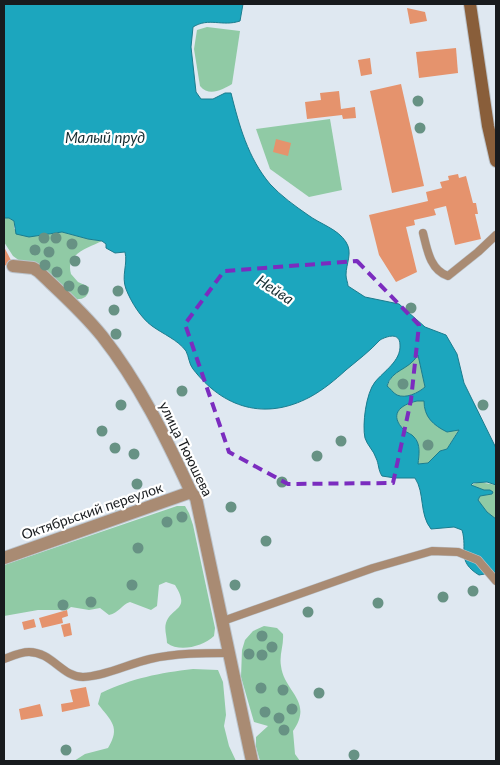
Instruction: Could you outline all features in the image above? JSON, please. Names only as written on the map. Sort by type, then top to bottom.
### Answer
[{"type":"street","points":[[470,4],[488,126],[496,161]]},
{"type":"street","name":"улица Тююшева","points":[[13,266],[33,268],[38,271],[102,336],[124,366],[142,396],[191,492],[196,498],[252,761]]},
{"type":"street","name":"Октябрьский переулок","points":[[4,558],[191,492]]},
{"type":"lane","points":[[423,233],[428,254],[437,270],[441,274],[448,276],[496,235]]},
{"type":"lane","points":[[222,621],[373,568],[432,551],[458,552],[478,560],[496,581]]},
{"type":"lane","points":[[4,659],[29,652],[38,653],[53,661],[68,673],[84,677],[167,656],[229,653]]},
{"type":"highlighted area","points":[[357,261],[419,325],[411,400],[393,483],[288,484],[229,452],[185,324],[224,271]]},
{"type":"green space","points":[[207,27],[240,31],[232,84],[211,92],[200,86],[194,49],[197,30]]},
{"type":"green space","points":[[330,119],[342,190],[309,197],[270,169],[256,129]]},
{"type":"green space","points":[[4,218],[14,221],[14,229],[38,236],[62,232],[102,241],[84,249],[71,261],[71,274],[78,282],[89,287],[88,294],[82,299],[73,299],[13,256],[4,242]]},
{"type":"green space","points":[[418,354],[425,387],[412,395],[397,395],[387,386],[393,375]]},
{"type":"green space","points":[[417,401],[424,401],[424,407],[430,420],[447,432],[459,429],[447,449],[440,451],[428,463],[418,464],[418,443],[413,436],[405,431],[397,420],[398,411],[401,408]]},
{"type":"green space","points":[[479,482],[496,485],[496,519],[487,512],[478,500],[480,496],[492,494],[471,485]]},
{"type":"green space","points":[[177,506],[185,506],[193,525],[215,628],[214,636],[209,640],[185,648],[178,648],[167,643],[166,623],[181,604],[181,600],[175,585],[166,582],[159,585],[157,606],[151,610],[130,602],[109,615],[100,608],[89,610],[71,607],[67,610],[38,610],[4,616],[4,565]]},
{"type":"green space","points":[[264,626],[277,628],[283,634],[281,666],[283,675],[299,704],[299,721],[293,731],[295,754],[300,761],[260,761],[256,747],[256,737],[268,726],[254,722],[241,677],[242,650],[245,640],[253,631]]},
{"type":"green space","points":[[193,669],[218,670],[223,682],[226,715],[224,726],[229,746],[236,761],[74,761],[85,754],[108,748],[112,741],[114,735],[113,724],[98,704],[101,693],[124,683],[146,677]]},
{"type":"water","name":"Малый пруд","points":[[4,4],[243,4],[240,21],[233,23],[210,22],[193,27],[191,47],[196,92],[201,99],[213,99],[225,93],[231,93],[241,129],[250,152],[262,174],[279,193],[293,204],[343,237],[349,250],[346,271],[348,286],[365,297],[399,304],[425,327],[446,335],[457,354],[464,383],[496,448],[496,485],[487,482],[473,483],[471,485],[493,492],[492,494],[480,496],[478,500],[487,512],[496,519],[496,572],[479,575],[467,565],[464,555],[462,530],[454,527],[431,529],[425,517],[420,490],[415,478],[382,476],[375,455],[366,441],[364,417],[369,394],[375,382],[398,356],[400,345],[398,338],[389,336],[380,340],[333,381],[310,397],[277,408],[261,409],[246,407],[231,401],[205,382],[192,367],[183,347],[148,323],[140,314],[126,289],[124,275],[125,252],[115,253],[106,248],[106,244],[102,241],[62,232],[29,237],[16,234],[14,221],[4,218]],"holes":[[[418,355],[425,387],[412,395],[397,395],[387,386],[389,380],[410,364]],[[417,401],[424,401],[424,407],[430,420],[438,426],[447,432],[459,430],[447,449],[440,451],[428,463],[418,464],[418,443],[413,436],[405,431],[397,420],[398,411],[401,408]]]},
{"type":"building","points":[[407,8],[425,12],[427,21],[410,24]]},
{"type":"building","points":[[456,48],[458,73],[419,78],[416,52]]},
{"type":"building","points":[[370,58],[372,74],[361,76],[358,60]]},
{"type":"building","points":[[401,84],[424,186],[392,193],[370,91]]},
{"type":"building","points":[[339,91],[341,109],[355,107],[356,118],[343,119],[342,115],[307,119],[305,102],[321,100],[320,93]]},
{"type":"building","points":[[276,139],[291,143],[288,156],[273,152]]},
{"type":"building","points":[[458,174],[459,178],[466,176],[473,203],[476,203],[478,214],[475,214],[481,239],[455,245],[446,206],[434,209],[436,215],[414,220],[415,225],[406,227],[417,272],[396,282],[379,255],[369,215],[428,201],[426,192],[442,188],[440,182],[449,180],[448,176]]},
{"type":"building","points":[[4,247],[12,262],[4,266]]},
{"type":"building","points":[[67,610],[68,616],[62,618],[63,623],[42,628],[39,618]]},
{"type":"building","points":[[34,619],[36,627],[24,630],[22,622]]},
{"type":"building","points":[[70,623],[72,635],[64,637],[61,625]]},
{"type":"building","points":[[86,687],[90,706],[62,712],[61,704],[73,702],[70,690]]},
{"type":"building","points":[[40,704],[43,716],[21,720],[19,709]]},
{"type":"water label","name":"Нейва","points":[[275,290]]}]
